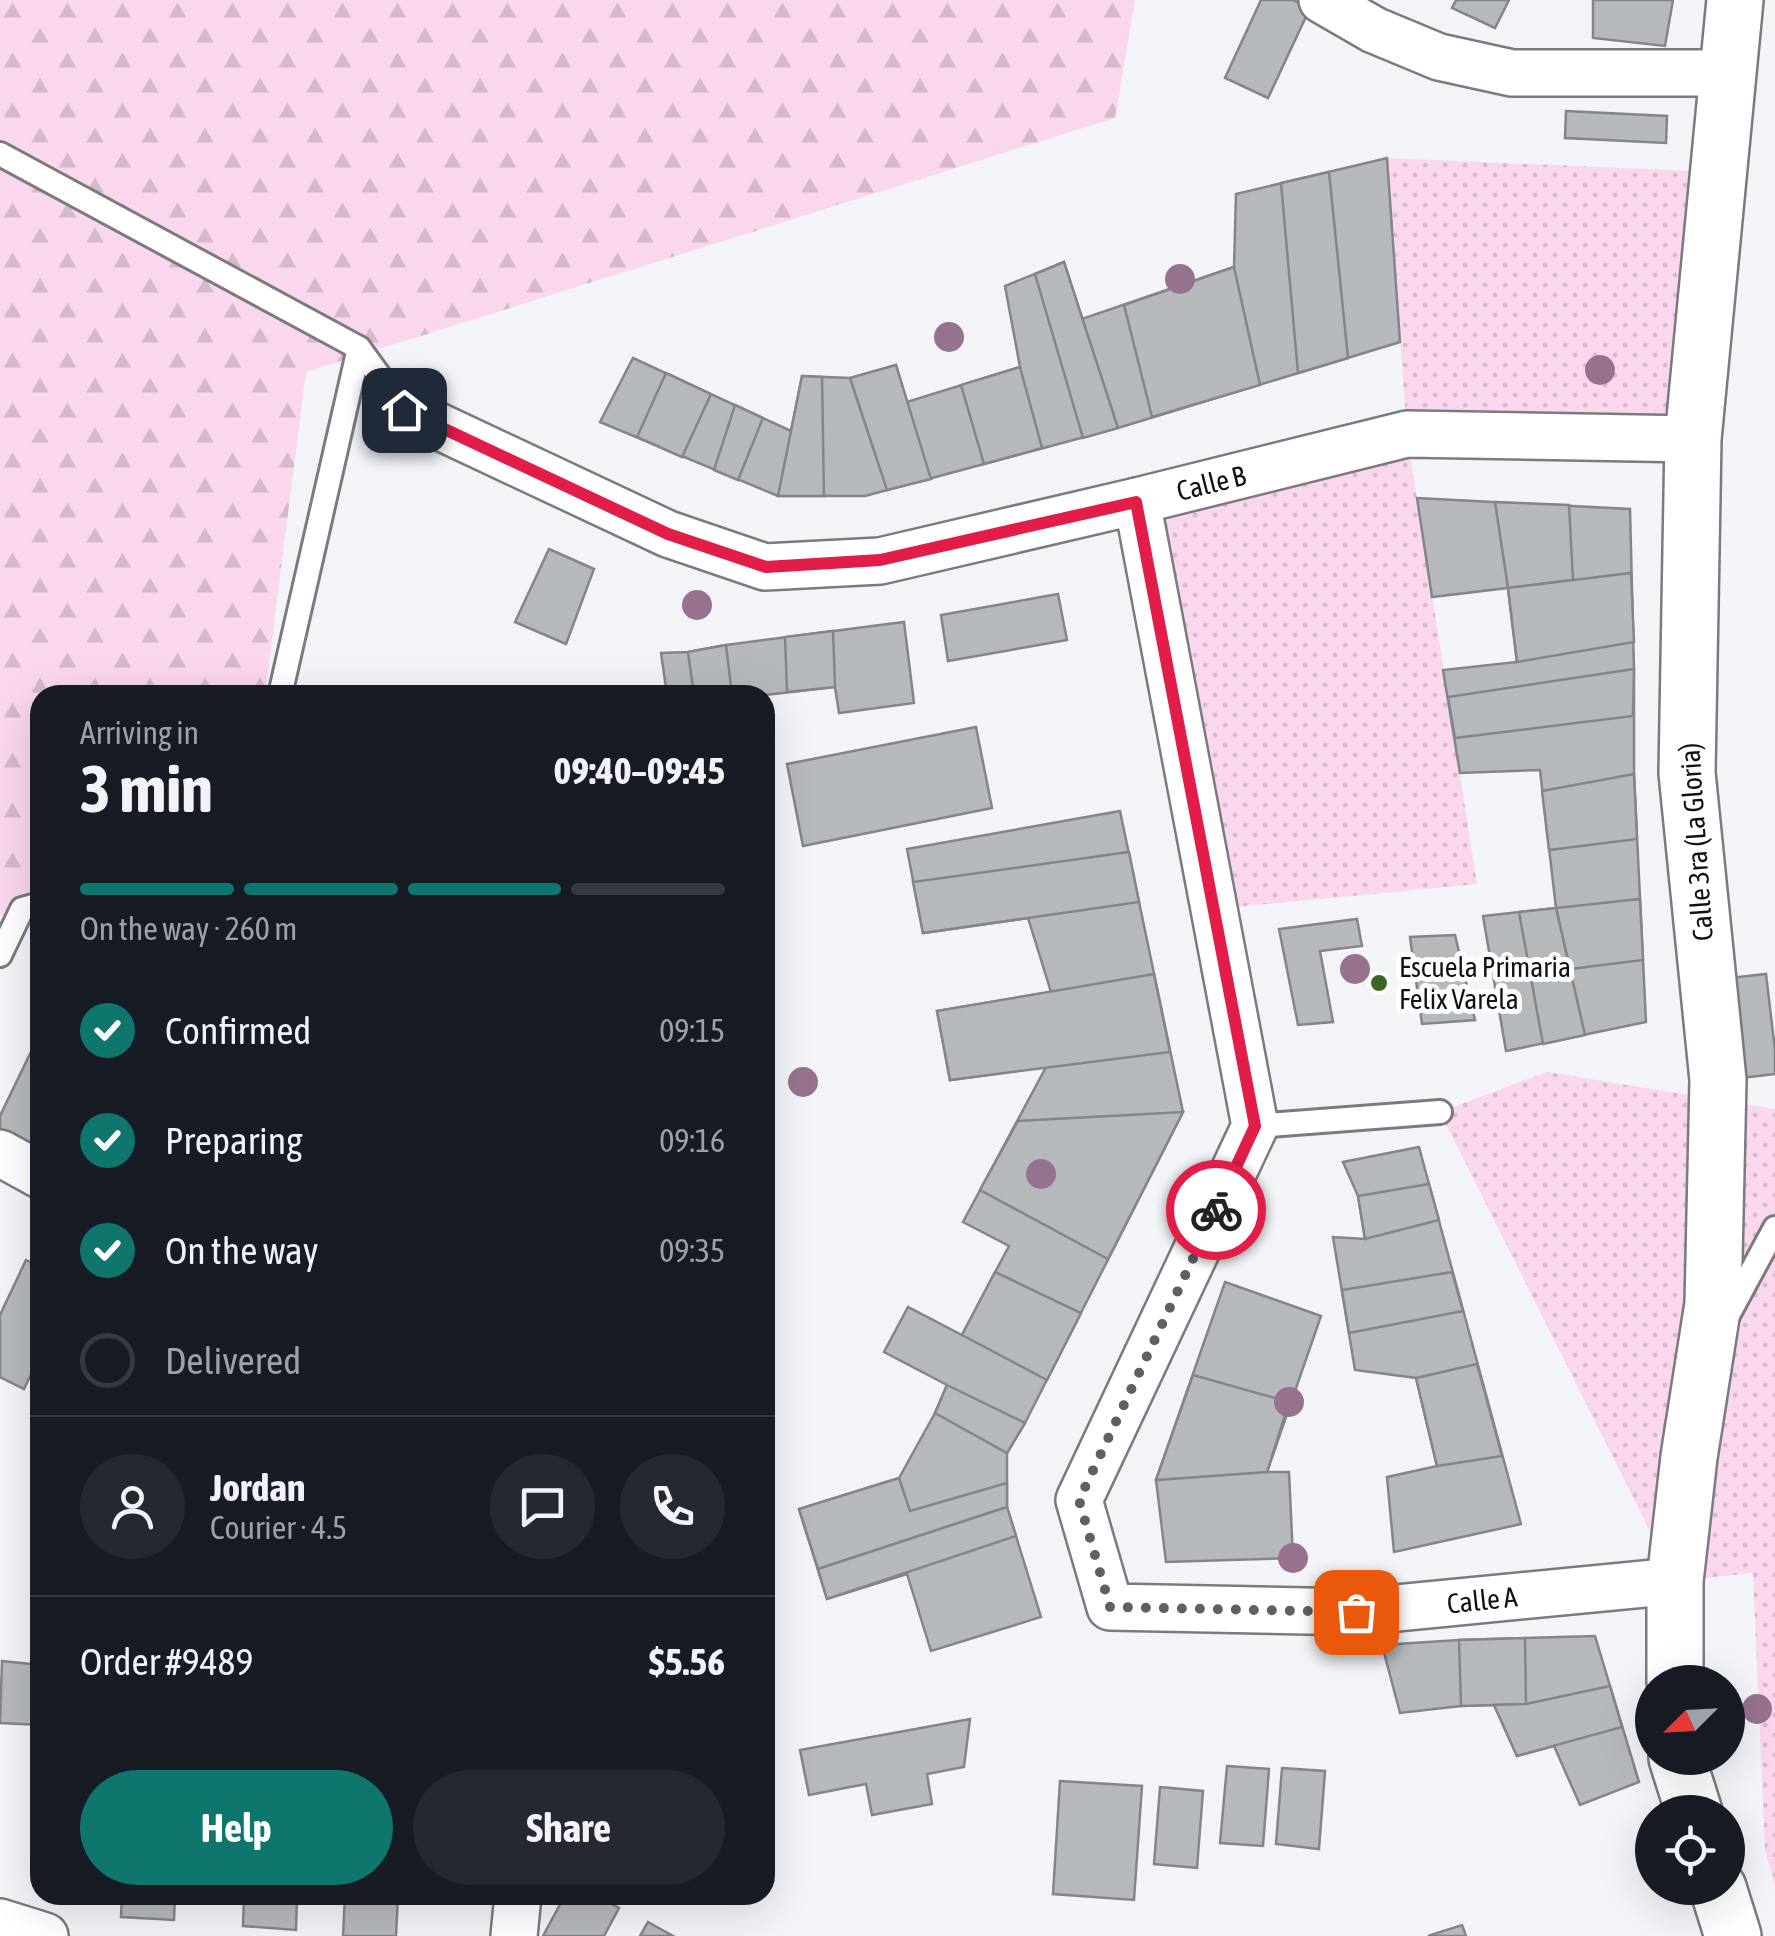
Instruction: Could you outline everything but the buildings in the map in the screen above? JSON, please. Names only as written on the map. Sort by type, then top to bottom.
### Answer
[{"type":"street","points":[[1322,0],[1374,30],[1438,57],[1512,73],[1728,74]]},
{"type":"street","name":"Calle 3ra (La Gloria)","points":[[1675,1665],[1675,1581],[1713,1304],[1718,1080],[1687,773],[1693,439],[1735,0]]},
{"type":"street","name":"Calle B","points":[[404,410],[668,534],[766,567],[880,560],[1136,502],[1407,434],[1693,439]]},
{"type":"street","points":[[1136,502],[1255,1126]]},
{"type":"street","name":"Calle A","points":[[1255,1126],[1079,1500],[1110,1607],[1356,1612],[1675,1581]]},
{"type":"street","points":[[0,1153],[30,1170]]},
{"type":"street","points":[[514,1936],[517,1905]]},
{"type":"street","points":[[1723,1905],[1733,1936]]},
{"type":"street","points":[[0,1922],[45,1936]]},
{"type":"lane","points":[[0,154],[359,348],[404,410]]},
{"type":"lane","points":[[282,685],[359,348]]},
{"type":"lane","points":[[0,955],[22,909],[30,907]]},
{"type":"lane","points":[[1255,1126],[1440,1112]]},
{"type":"lane","points":[[1704,1360],[1775,1228]]},
{"type":"green space","points":[[0,0],[1135,0],[1115,118],[306,372],[266,685],[30,685],[30,907],[0,916]]},
{"type":"green space","points":[[1387,158],[1717,172],[1693,439],[1407,435],[1477,884],[1214,909],[1137,501],[1407,434]]},
{"type":"green space","points":[[1547,1072],[1775,1109],[1775,1886],[1765,1849],[1753,1573],[1675,1581],[1440,1112]]},
{"type":"way so far","points":[[1216,1210],[1079,1500],[1110,1607],[1356,1612]]},
{"type":"place","name":"Escuela Primaria Felix Varela","points":[[1379,983]]},
{"type":"route","points":[[404,410],[668,534],[766,567],[880,560],[1136,502],[1255,1126],[1216,1210]]}]
